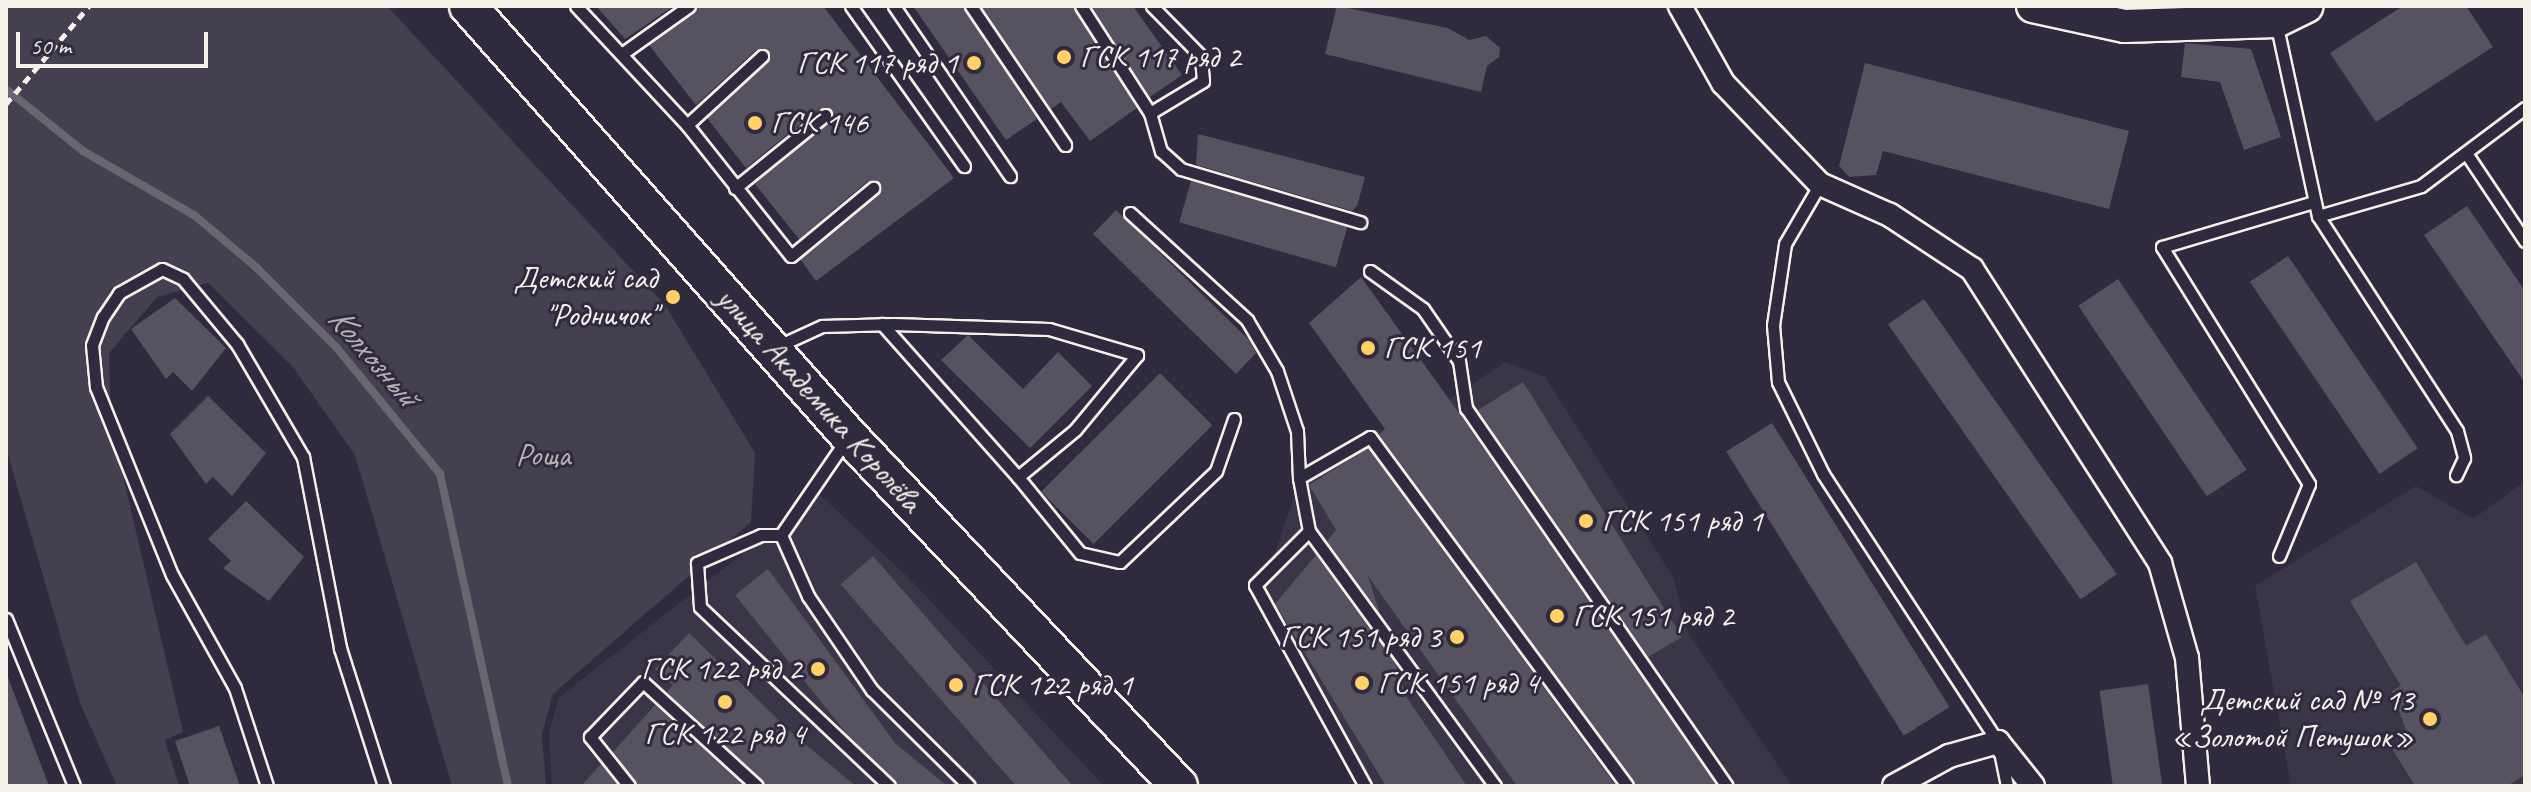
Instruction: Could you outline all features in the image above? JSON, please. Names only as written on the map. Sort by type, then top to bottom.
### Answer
[{"type":"main road","name":"улица Академика Королёва","points":[[468,6],[849,436],[1178,786]]},
{"type":"street","points":[[1680,6],[1723,83],[1820,184],[1890,215],[1972,269],[2160,563],[2187,658],[2198,786]]},
{"type":"street","points":[[2050,8],[2125,26],[2297,10]]},
{"type":"street","points":[[1894,786],[1949,756],[1998,742],[2033,786]]},
{"type":"lane","points":[[576,6],[687,125],[791,256],[873,188]]},
{"type":"lane","points":[[623,53],[689,6]]},
{"type":"lane","points":[[851,6],[964,166]]},
{"type":"lane","points":[[894,6],[1010,176]]},
{"type":"lane","points":[[971,6],[1065,145]]},
{"type":"lane","points":[[1081,6],[1150,113],[1161,151],[1181,169],[1360,222]]},
{"type":"lane","points":[[1150,113],[1203,81],[1201,56],[1152,6]]},
{"type":"lane","points":[[2297,10],[2314,202],[2318,216],[2457,431],[2464,458],[2456,475]]},
{"type":"lane","points":[[687,125],[762,56]]},
{"type":"lane","points":[[2318,216],[2421,186],[2525,108]]},
{"type":"lane","points":[[735,188],[825,115]]},
{"type":"lane","points":[[2466,153],[2525,241]]},
{"type":"lane","points":[[1820,184],[1785,244],[1773,325],[1778,382],[1823,474],[1998,742],[2007,786]]},
{"type":"lane","points":[[2279,556],[2309,484],[2162,247],[2314,202]]},
{"type":"lane","points":[[1130,213],[1247,320],[1277,371],[1297,431],[1299,478],[1309,531],[1495,786]]},
{"type":"lane","points":[[267,786],[235,688],[172,575],[96,387],[92,345],[103,317],[119,293],[162,269],[183,279],[237,344],[303,457],[340,648],[384,786]]},
{"type":"lane","points":[[1370,271],[1423,309],[1459,361],[1466,408],[1727,786]]},
{"type":"lane","points":[[772,349],[822,326],[882,324],[1049,329],[1137,355],[1075,430],[1018,477]]},
{"type":"lane","points":[[882,324],[1018,477],[1080,553],[1120,562],[1216,471],[1234,419]]},
{"type":"lane","points":[[781,535],[849,436]]},
{"type":"lane","points":[[1299,478],[1370,437],[1627,786]]},
{"type":"lane","points":[[1309,531],[1255,585],[1365,786]]},
{"type":"lane","points":[[781,535],[761,535],[697,563],[700,607],[889,786]]},
{"type":"lane","points":[[781,535],[808,596],[872,690],[969,786]]},
{"type":"lane","points":[[6,619],[74,786]]},
{"type":"lane","points":[[629,786],[590,737],[643,682],[757,786]]},
{"type":"path","points":[[6,104],[89,6]]},
{"type":"shaded area","points":[[1505,362],[1545,377],[1673,577],[1688,633],[1792,786],[1370,786],[1291,657],[1263,587],[1297,488],[1377,429],[1399,434]]},
{"type":"shaded area","points":[[2525,481],[2525,786],[2291,786],[2255,586],[2416,486],[2473,519]]},
{"type":"shaded area","points":[[819,494],[909,578],[1104,786],[552,786],[549,735],[558,698]]},
{"type":"green space","name":"Роща","points":[[6,6],[387,6],[665,305],[755,453],[751,522],[553,694],[542,734],[546,786],[452,786],[355,455],[293,367],[208,283],[157,297],[109,353],[111,425],[183,732],[165,740],[179,786],[117,786],[80,703],[6,448]]},
{"type":"building","points":[[596,6],[674,6],[625,39]]},
{"type":"building","name":"ГСК 146","points":[[697,6],[823,6],[954,178],[816,281],[800,259],[881,186],[868,181],[799,239],[755,184],[833,113],[820,108],[746,168],[707,118],[768,62],[769,51],[756,50],[696,105],[649,45]]},
{"type":"building","name":"ГСК 117 ряд 1","points":[[913,6],[963,6],[1037,119],[1006,140]]},
{"type":"building","name":"ГСК 117 ряд 2","points":[[981,6],[1073,6],[1137,108],[1090,141],[1061,102],[1051,109]]},
{"type":"building","points":[[1091,6],[1133,6],[1182,75],[1150,97]]},
{"type":"building","points":[[1337,6],[1448,28],[1469,40],[1486,36],[1500,48],[1499,57],[1487,66],[1481,92],[1325,54]]},
{"type":"building","points":[[2403,6],[2466,6],[2493,47],[2376,122],[2330,53]]},
{"type":"building","points":[[2185,43],[2251,49],[2281,137],[2244,150],[2220,82],[2181,77]]},
{"type":"building","points":[[1865,63],[2129,131],[2109,209],[1883,151],[1876,175],[1849,177],[1839,166]]},
{"type":"building","points":[[1198,134],[1365,177],[1357,206],[1352,211],[1196,165]]},
{"type":"building","points":[[1191,181],[1348,226],[1336,267],[1179,222]]},
{"type":"building","points":[[2467,206],[2525,291],[2525,383],[2424,235]]},
{"type":"building","points":[[1116,210],[1249,340],[1256,353],[1236,374],[1093,234]]},
{"type":"building","points":[[2288,256],[2418,448],[2380,474],[2250,282]]},
{"type":"building","name":"ГСК 151 ряд 2","points":[[1361,277],[1464,420],[1717,786],[1635,786],[1379,434],[1385,429],[1309,323]]},
{"type":"building","points":[[2118,279],[2247,470],[2207,497],[2078,306]]},
{"type":"building","points":[[175,298],[226,348],[192,391],[173,372],[166,379],[131,329]]},
{"type":"building","points":[[1924,299],[2117,574],[2081,599],[1888,324]]},
{"type":"building","points":[[968,335],[1023,389],[1058,352],[1092,386],[1030,448],[941,360]]},
{"type":"building","points":[[1160,373],[1212,425],[1094,544],[1041,492]]},
{"type":"building","name":"ГСК 151 ряд 1","points":[[1523,382],[1682,637],[1648,657],[1478,410]]},
{"type":"building","points":[[208,396],[266,453],[232,496],[213,477],[206,484],[170,434]]},
{"type":"building","points":[[1772,423],[1950,707],[1904,736],[1726,452]]},
{"type":"building","name":"ГСК 151 ряд 3","points":[[1368,448],[1616,786],[1517,786],[1368,576],[1380,614],[1327,541],[1336,530],[1309,485]]},
{"type":"building","points":[[246,501],[304,557],[269,601],[223,568],[231,561],[208,539]]},
{"type":"building","name":"ГСК 151 ряд 4","points":[[1316,555],[1396,665],[1407,698],[1467,786],[1386,786],[1275,604]]},
{"type":"building","name":"ГСК 122 ряд 1","points":[[873,556],[1072,785],[1016,786],[841,584]]},
{"type":"building","points":[[2416,562],[2466,646],[2486,634],[2525,698],[2525,775],[2507,786],[2415,786],[2391,747],[2408,736],[2392,691],[2401,686],[2350,601]]},
{"type":"building","name":"ГСК 122 ряд 2","points":[[768,569],[895,743],[947,786],[897,786],[847,734],[735,595]]},
{"type":"building","name":"ГСК 122 ряд 4","points":[[689,633],[794,735],[856,786],[765,786],[667,692],[673,685],[655,669]]},
{"type":"building","points":[[8,677],[49,786],[6,786]]},
{"type":"building","points":[[2148,684],[2162,786],[2113,786],[2099,691]]},
{"type":"building","points":[[655,705],[744,786],[637,786],[613,752]]},
{"type":"building","points":[[219,726],[240,786],[190,786],[175,741]]},
{"type":"building","points":[[601,764],[618,786],[581,786]]},
{"type":"waterway","name":"Колхозный","points":[[6,89],[83,151],[194,215],[256,267],[337,348],[440,474],[508,786]]},
{"type":"place","name":"ГСК 117 ряд 2","points":[[1064,57]]},
{"type":"place","name":"ГСК 117 ряд 1","points":[[974,63]]},
{"type":"place","name":"ГСК 146","points":[[755,123]]},
{"type":"place","name":"Детский сад \"Родничок\"","points":[[673,297]]},
{"type":"place","name":"ГСК 151","points":[[1368,348]]},
{"type":"place","name":"ГСК 151 ряд 1","points":[[1586,521]]},
{"type":"place","name":"ГСК 151 ряд 2","points":[[1557,616]]},
{"type":"place","name":"ГСК 151 ряд 3","points":[[1457,637]]},
{"type":"place","name":"ГСК 122 ряд 2","points":[[818,669]]},
{"type":"place","name":"ГСК 151 ряд 4","points":[[1362,683]]},
{"type":"place","name":"ГСК 122 ряд 1","points":[[956,685]]},
{"type":"place","name":"ГСК 122 ряд 4","points":[[725,702]]},
{"type":"place","name":"Детский сад № 13 «Золотой Петушок»","points":[[2430,719]]}]
